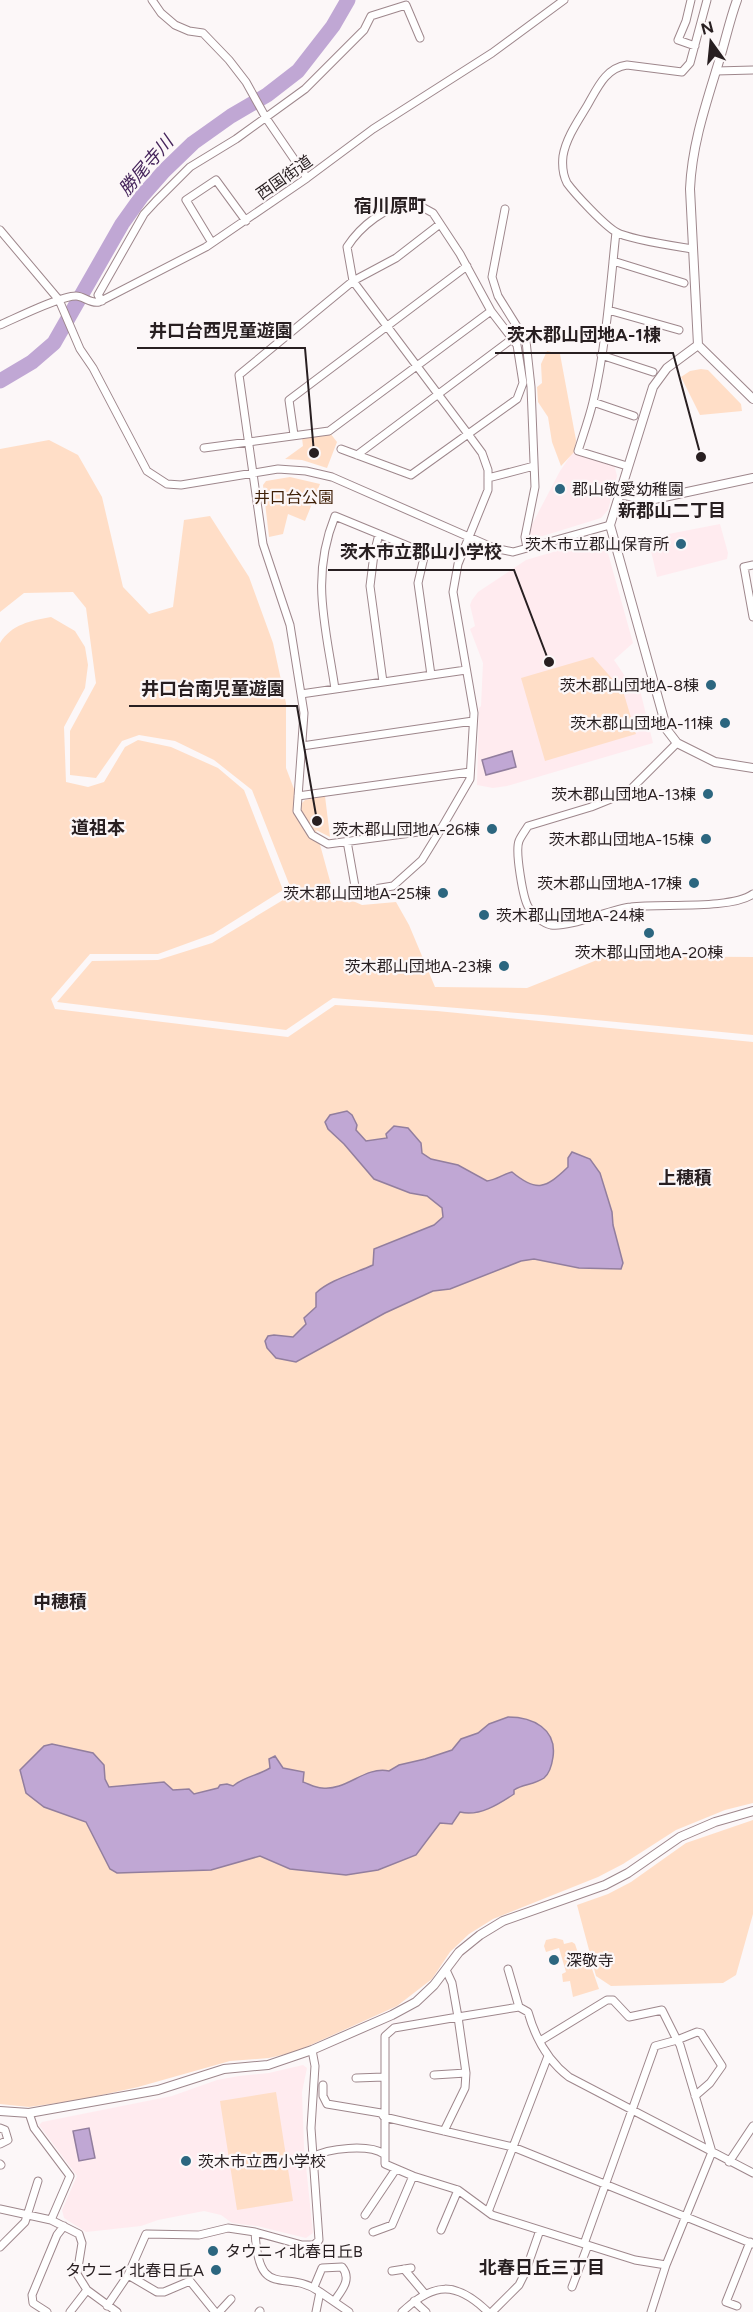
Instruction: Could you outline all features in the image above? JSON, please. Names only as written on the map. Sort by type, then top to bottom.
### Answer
[{"type":"street","points":[[152,0],[161,13],[175,25],[203,33],[246,82],[266,118],[307,178]]},
{"type":"street","name":"西国街道","points":[[0,325],[61,303],[68,298],[77,296],[93,303],[102,301],[212,243],[307,178],[373,129],[492,53],[564,0]]},
{"type":"street","points":[[691,0],[678,40],[695,46]]},
{"type":"street","points":[[693,249],[616,232],[583,202],[566,181],[562,167],[563,154],[569,139],[601,82],[610,71],[627,65],[682,72],[690,63],[707,0]]},
{"type":"street","points":[[737,0],[700,124],[691,170],[693,249],[698,345],[753,399]]},
{"type":"street","points":[[102,301],[98,295],[144,214],[156,201],[190,167],[266,118],[305,89],[364,30],[371,16],[406,5],[420,38]]},
{"type":"street","points":[[716,71],[753,70]]},
{"type":"street","points":[[212,243],[186,200],[216,180],[246,221]]},
{"type":"street","points":[[341,449],[411,475],[468,434],[517,399],[522,383],[517,345],[491,310],[467,266],[433,213],[411,201],[397,204],[357,231],[347,247],[353,281],[439,395],[468,434],[482,453],[488,478],[488,490],[458,564],[453,592],[473,721],[470,779],[422,860],[393,886],[356,892],[347,841]]},
{"type":"street","points":[[505,208],[492,277],[498,296],[526,341],[531,387],[534,466],[534,487],[525,537],[527,548]]},
{"type":"street","points":[[440,224],[396,258],[353,281],[239,375],[263,544],[290,625],[304,713],[297,811],[312,835],[328,844],[441,829]]},
{"type":"street","points":[[0,230],[61,303],[80,349],[93,368],[147,471],[166,484],[181,485],[278,469],[306,471],[332,477],[494,548],[513,552],[610,525]]},
{"type":"street","points":[[616,232],[608,310],[593,402],[578,451],[627,466]]},
{"type":"street","points":[[613,261],[684,283]]},
{"type":"street","points":[[294,435],[289,400],[467,266]]},
{"type":"street","points":[[204,448],[329,430],[491,310]]},
{"type":"street","points":[[608,310],[680,330]]},
{"type":"street","points":[[357,454],[513,339]]},
{"type":"street","points":[[698,345],[667,368],[653,387],[610,525],[662,717],[677,743],[715,762],[753,768]]},
{"type":"street","points":[[601,355],[653,372]]},
{"type":"street","points":[[593,402],[634,416]]},
{"type":"street","points":[[488,478],[534,466]]},
{"type":"street","points":[[619,494],[650,500],[753,478]]},
{"type":"street","points":[[335,689],[320,590],[322,560],[327,536],[335,516],[425,554],[418,583],[431,675]]},
{"type":"street","points":[[379,534],[370,586],[382,682]]},
{"type":"street","points":[[753,565],[744,567],[753,617]]},
{"type":"street","points":[[301,694],[466,670]]},
{"type":"street","points":[[302,746],[473,721]]},
{"type":"street","points":[[677,743],[628,792],[591,807],[528,826],[519,841],[517,855],[528,907],[542,921],[552,925],[578,921],[630,907],[723,903],[753,894]]},
{"type":"street","points":[[298,796],[470,772]]},
{"type":"street","points":[[0,2111],[29,2113],[158,2090],[224,2069],[268,2065],[312,2050],[405,2009],[425,1994],[459,1952],[480,1935],[503,1921],[605,1885],[628,1873],[680,1837],[715,1822],[753,1811]]},
{"type":"street","points":[[444,2131],[465,2088],[466,2073],[452,1983],[446,1970]]},
{"type":"street","points":[[508,1970],[519,2007]]},
{"type":"street","points":[[540,2041],[607,2000],[613,2000],[628,2017],[662,2010],[680,2045],[712,2152],[666,2265],[651,2312]]},
{"type":"street","points":[[666,2265],[635,2260],[488,2212],[458,2190],[413,2176],[385,2164],[385,2036],[394,2028],[519,2007],[528,2012],[533,2030],[548,2056],[569,2078],[753,2174]]},
{"type":"street","points":[[572,2287],[604,2184],[655,2046],[697,2032],[701,2033],[722,2066],[710,2084],[695,2096]]},
{"type":"street","points":[[107,2306],[128,2275],[146,2234],[199,2235],[228,2228],[255,2232],[309,2246],[319,2240],[311,2128],[315,2066],[312,2050]]},
{"type":"street","points":[[488,2212],[548,2056]]},
{"type":"street","points":[[434,2075],[466,2073]]},
{"type":"street","points":[[356,2078],[384,2078]]},
{"type":"street","points":[[322,2085],[323,2096],[327,2104],[381,2113],[384,2117],[513,2147],[752,2243],[726,2302],[737,2306]]},
{"type":"street","points":[[29,2113],[34,2128],[70,2176],[51,2220]]},
{"type":"street","points":[[729,2162],[753,2126]]},
{"type":"street","points":[[0,2128],[6,2130],[8,2140],[0,2144]]},
{"type":"street","points":[[313,2157],[322,2152],[340,2149],[378,2150],[384,2154]]},
{"type":"street","points":[[365,2215],[396,2169]]},
{"type":"street","points":[[373,2232],[392,2225],[413,2176]]},
{"type":"street","points":[[0,2247],[25,2222],[38,2181]]},
{"type":"street","points":[[441,2230],[458,2190]]},
{"type":"street","points":[[0,2209],[51,2220],[79,2234],[82,2243],[77,2274],[87,2290],[117,2312]]},
{"type":"street","points":[[47,2312],[33,2303],[32,2295],[57,2235],[64,2226]]},
{"type":"street","points":[[492,2312],[522,2279],[540,2230]]},
{"type":"street","points":[[255,2232],[259,2256],[267,2276],[278,2281],[317,2289],[349,2312]]},
{"type":"street","points":[[316,2312],[317,2289],[322,2268],[342,2267],[346,2272],[346,2283],[335,2300]]},
{"type":"street","points":[[392,2271],[408,2268],[425,2294]]},
{"type":"street","points":[[128,2275],[157,2292],[164,2292],[190,2281],[217,2312],[231,2299]]},
{"type":"street","points":[[402,2312],[425,2294],[449,2289],[458,2290],[473,2298],[488,2312]]},
{"type":"street","points":[[70,2312],[87,2290]]},
{"type":"street","points":[[414,2301],[426,2312]]},
{"type":"shaded area","points":[[573,452],[614,464],[617,476],[608,510],[601,518],[533,539],[526,536],[560,471]]},
{"type":"shaded area","points":[[720,524],[728,553],[727,559],[657,577],[648,538]]},
{"type":"shaded area","points":[[600,538],[606,546],[633,643],[614,660],[633,688],[640,690],[653,743],[507,786],[493,788],[477,785],[483,663],[470,629],[475,626],[470,605],[472,600],[478,592],[526,560]]},
{"type":"shaded area","points":[[512,751],[516,767],[486,775],[482,760]]},
{"type":"shaded area","points":[[347,1111],[357,1125],[356,1130],[366,1141],[387,1138],[386,1134],[394,1126],[408,1128],[421,1143],[422,1153],[431,1159],[458,1165],[487,1181],[512,1172],[528,1183],[541,1185],[553,1180],[568,1167],[568,1158],[572,1152],[590,1159],[600,1173],[612,1212],[623,1263],[621,1269],[579,1268],[534,1259],[521,1261],[450,1289],[433,1291],[385,1313],[296,1362],[276,1358],[267,1348],[265,1341],[268,1336],[293,1337],[306,1324],[304,1318],[316,1307],[316,1293],[321,1288],[373,1265],[374,1249],[434,1225],[443,1217],[442,1208],[427,1196],[410,1193],[374,1179],[328,1129],[325,1122],[330,1115]]},
{"type":"shaded area","points":[[508,1717],[534,1722],[547,1732],[553,1747],[553,1757],[550,1769],[544,1778],[517,1788],[514,1794],[488,1809],[474,1813],[460,1812],[452,1824],[440,1823],[416,1855],[378,1870],[346,1875],[290,1869],[260,1856],[211,1870],[117,1873],[110,1869],[86,1822],[44,1807],[26,1793],[20,1770],[44,1746],[52,1744],[93,1753],[104,1765],[105,1779],[109,1787],[164,1782],[173,1790],[189,1789],[194,1794],[218,1788],[220,1785],[233,1786],[270,1768],[269,1759],[275,1756],[283,1768],[304,1772],[303,1782],[317,1787],[331,1788],[371,1772],[389,1771],[399,1765],[452,1750],[461,1739]]},
{"type":"shaded area","name":"茨木市立西小学校","points":[[303,2065],[307,2068],[302,2092],[304,2147],[313,2233],[306,2238],[257,2226],[232,2223],[221,2215],[204,2211],[158,2220],[141,2226],[86,2232],[64,2218],[62,2210],[77,2176],[39,2125],[42,2122],[172,2096],[217,2080],[269,2073]]},
{"type":"shaded area","points":[[89,2128],[95,2158],[79,2161],[73,2131]]},
{"type":"green space","points":[[547,351],[560,354],[576,440],[575,451],[561,466],[552,442],[548,417],[538,402],[537,387],[542,383],[541,364]]},
{"type":"green space","points":[[708,370],[741,404],[742,411],[700,415],[681,377],[690,371]]},
{"type":"green space","points":[[330,433],[337,442],[327,468],[302,460],[285,459],[303,446],[302,438]]},
{"type":"green space","points":[[49,440],[78,455],[102,497],[123,587],[149,614],[173,607],[184,520],[210,516],[249,577],[273,643],[286,703],[286,768],[299,802],[301,804],[305,800],[325,796],[330,837],[316,830],[333,892],[362,905],[396,902],[409,925],[435,987],[527,988],[607,956],[753,957],[753,1035],[333,998],[286,1030],[57,1002],[92,961],[158,960],[212,943],[293,894],[252,790],[214,760],[175,741],[139,735],[122,741],[96,778],[70,775],[70,731],[96,683],[86,608],[73,592],[24,593],[0,612],[0,449]]},
{"type":"green space","name":"井口台公園","points":[[290,477],[320,484],[305,521],[288,514],[283,534],[269,537],[263,485],[266,481]]},
{"type":"green space","points":[[51,617],[75,631],[85,647],[88,665],[85,688],[64,727],[66,782],[88,787],[104,782],[125,747],[138,740],[171,747],[218,768],[244,790],[283,890],[213,934],[158,954],[90,954],[51,999],[55,1009],[288,1037],[335,1005],[437,1011],[753,1042],[753,1803],[725,1810],[676,1830],[598,1877],[493,1919],[469,1934],[450,1952],[432,1979],[397,2006],[295,2052],[269,2058],[230,2061],[138,2087],[79,2100],[29,2107],[0,2104],[0,643],[16,627]]},
{"type":"green space","points":[[593,657],[623,691],[636,734],[545,761],[521,678]]},
{"type":"green space","points":[[753,1820],[753,1914],[736,1975],[723,1983],[611,1986],[596,1976],[577,1905],[608,1894],[631,1882],[686,1843]]},
{"type":"green space","points":[[555,1938],[563,1940],[564,1944],[572,1942],[575,1944],[581,1962],[590,1963],[599,1989],[573,1997],[570,1981],[563,1982],[562,1974],[566,1972],[559,1948],[546,1952],[544,1946],[546,1940]]},
{"type":"green space","points":[[276,2092],[293,2201],[237,2210],[220,2101]]},
{"type":"waterway","name":"勝尾寺川","points":[[0,381],[32,362],[54,343],[122,224],[164,171],[193,143],[231,116],[267,95],[298,71],[333,26],[348,0]]},
{"type":"place","name":"井口台西児童遊園","points":[[314,453]]},
{"type":"place","name":"茨木郡山団地A-1棟","points":[[701,457]]},
{"type":"place","name":"郡山敬愛幼稚園","points":[[560,489]]},
{"type":"place","name":"茨木市立郡山保育所","points":[[681,544]]},
{"type":"place","name":"茨木市立郡山小学校","points":[[549,662]]},
{"type":"place","name":"茨木郡山団地A-8棟","points":[[711,685]]},
{"type":"place","name":"茨木郡山団地A-11棟","points":[[725,723]]},
{"type":"place","name":"茨木郡山団地A-13棟","points":[[708,794]]},
{"type":"place","name":"井口台南児童遊園","points":[[317,821]]},
{"type":"place","name":"茨木郡山団地A-26棟","points":[[492,829]]},
{"type":"place","name":"茨木郡山団地A-15棟","points":[[706,839]]},
{"type":"place","name":"茨木郡山団地A-17棟","points":[[694,883]]},
{"type":"place","name":"茨木郡山団地A-25棟","points":[[443,893]]},
{"type":"place","name":"茨木郡山団地A-24棟","points":[[484,915]]},
{"type":"place","name":"茨木郡山団地A-20棟","points":[[649,933]]},
{"type":"place","name":"茨木郡山団地A-23棟","points":[[504,966]]},
{"type":"place","name":"深敬寺","points":[[554,1960]]},
{"type":"place","name":"茨木市立西小学校","points":[[186,2161]]},
{"type":"place","name":"タウニィ北春日丘B","points":[[213,2251]]},
{"type":"place","name":"タウニィ北春日丘A","points":[[216,2270]]},
{"type":"district","name":"宿川原町","points":[[390,206]]},
{"type":"district","name":"新郡山二丁目","points":[[672,511]]},
{"type":"district","name":"道祖本","points":[[98,828]]},
{"type":"district","name":"上穂積","points":[[685,1178]]},
{"type":"district","name":"中穂積","points":[[60,1602]]},
{"type":"district","name":"北春日丘三丁目","points":[[542,2268]]}]
